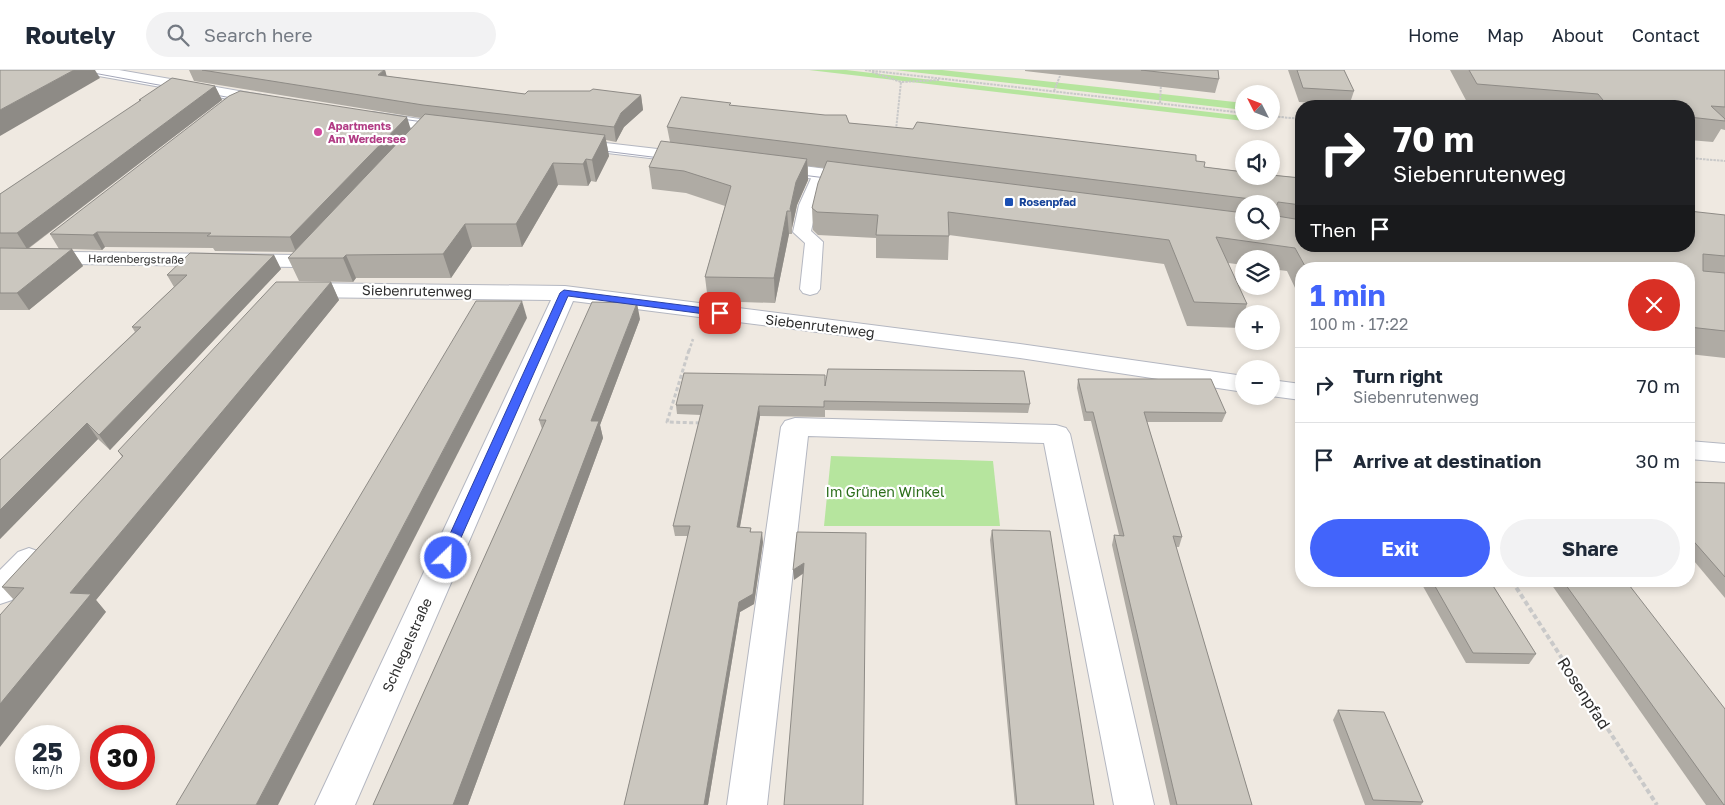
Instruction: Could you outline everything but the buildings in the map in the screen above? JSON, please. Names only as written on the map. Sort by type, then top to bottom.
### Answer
[{"type":"street","points":[[93,70],[279,103]]},
{"type":"street","points":[[220,110],[243,97]]},
{"type":"street","points":[[350,114],[470,131]]},
{"type":"street","points":[[412,141],[427,126]]},
{"type":"street","points":[[557,142],[713,161]]},
{"type":"street","points":[[752,166],[874,181]]},
{"type":"street","points":[[34,257],[58,239]]},
{"type":"street","name":"Hardenbergstraße","points":[[0,257],[307,255],[278,286]]},
{"type":"street","name":"Siebenrutenweg","points":[[278,286],[564,293],[1020,350],[1235,383]]},
{"type":"street","name":"Schlegelstraße","points":[[335,805],[564,293]]},
{"type":"street","points":[[1280,389],[1295,391]]},
{"type":"street","points":[[747,805],[795,427],[1056,434],[1134,805]]},
{"type":"street","points":[[1695,450],[1725,453]]},
{"type":"street","points":[[0,591],[46,541]]},
{"type":"lane","points":[[810,289],[814,242],[802,232],[808,205],[821,174]]},
{"type":"path","points":[[866,70],[901,82],[948,79]]},
{"type":"path","points":[[866,70],[1235,112]]},
{"type":"path","points":[[1054,91],[1060,76]]},
{"type":"path","points":[[1160,103],[1162,78]]},
{"type":"path","points":[[896,132],[901,82]]},
{"type":"path","points":[[1280,117],[1295,118]]},
{"type":"path","points":[[1695,158],[1725,161]]},
{"type":"path","points":[[702,311],[667,422],[707,424]]},
{"type":"path","name":"Rosenpfad","points":[[1516,587],[1657,805]]},
{"type":"green space","points":[[809,70],[846,70],[1235,115],[1235,120]]},
{"type":"green space","points":[[895,70],[942,70],[1235,102],[1235,109]]},
{"type":"green space","name":"Im Grünen Winkel","points":[[831,456],[993,461],[1000,526],[824,526]]},
{"type":"tram line","points":[[77,70],[175,88]]},
{"type":"tram line","points":[[205,93],[242,100]]},
{"type":"tram line","points":[[394,118],[431,123]]},
{"type":"tram line","points":[[596,150],[668,159]]},
{"type":"tram line","points":[[794,174],[834,179]]},
{"type":"place","name":"Apartments Am Werdersee","points":[[318,132]]},
{"type":"place","name":"Rosenpfad","points":[[1009,202]]},
{"type":"route","points":[[446,558],[564,293],[720,313]]}]
